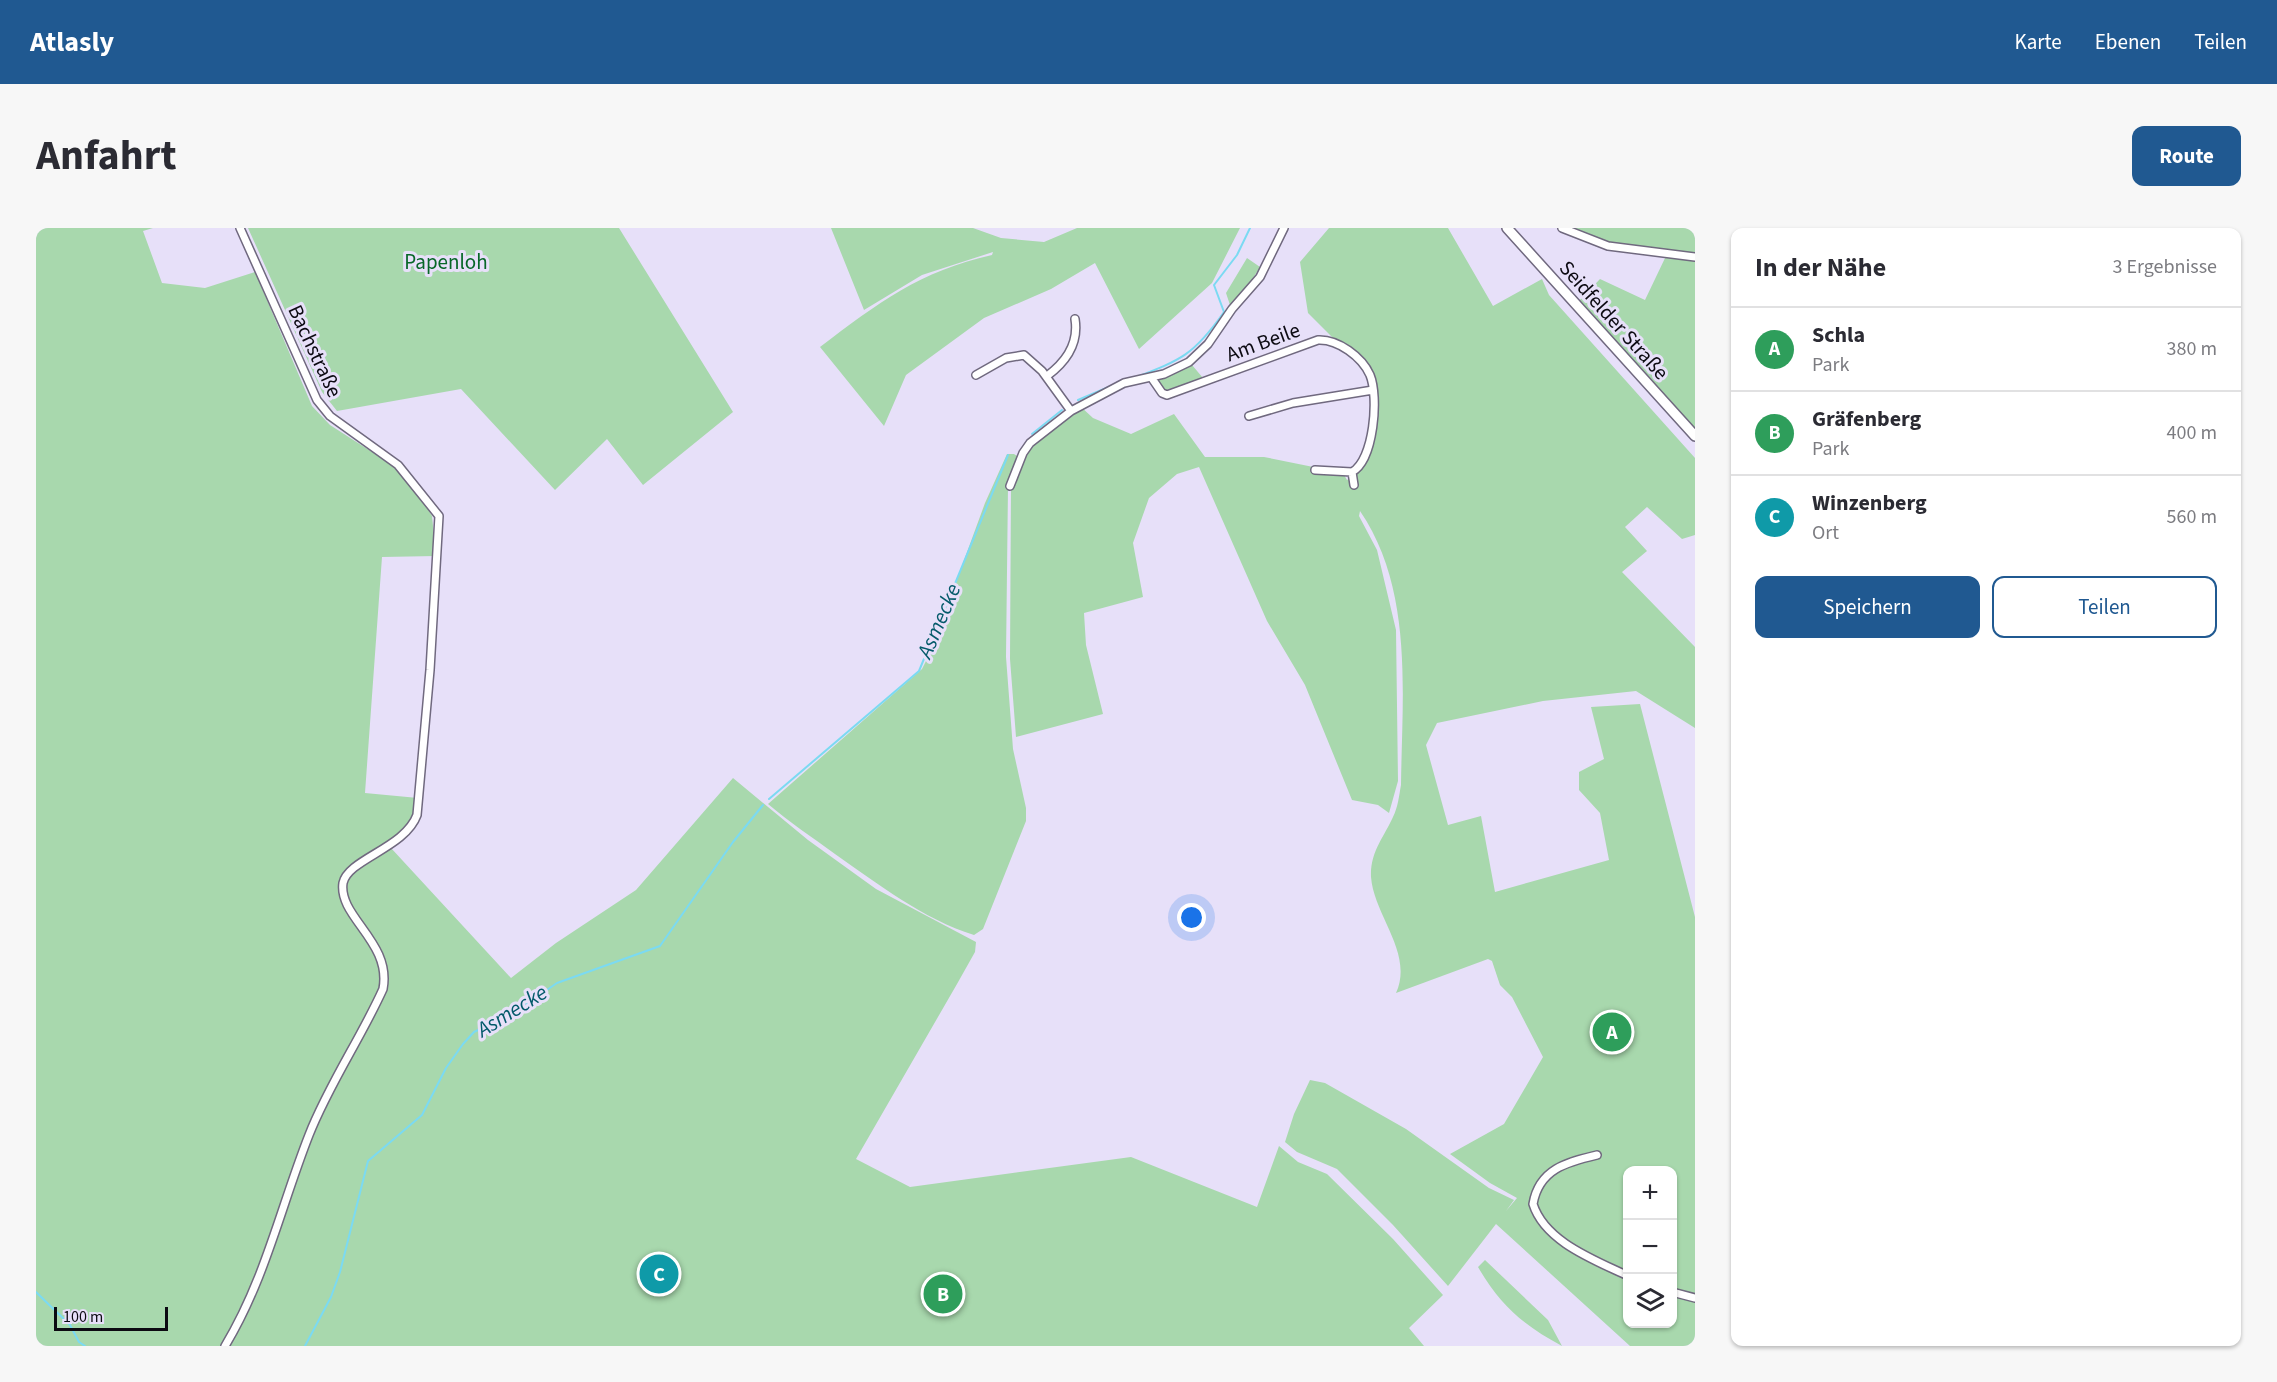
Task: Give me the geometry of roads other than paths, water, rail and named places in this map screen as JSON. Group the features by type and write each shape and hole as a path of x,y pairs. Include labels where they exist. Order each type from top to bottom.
{"main road":[{"name":"Seidfelder Straße","path":"1507,228 1695,436"}],"street":[{"name":"Bachstraße","path":"225,1346 260,1275 313,1126 383,988 385,978 382,960 351,908 344,883 349,871 408,831 417,815 430,670 439,516 398,465 330,416 316,400 240,228"},
{"path":"1010,486 1023,453 1030,443 1071,411 1124,384 1164,374 1189,362 1208,344 1232,309 1260,277 1284,228"},
{"name":"Seidfelder Straße","path":"1562,228 1608,246 1695,257"},
{"path":"1047,376 1064,362 1070,353 1076,329 1075,320"},
{"name":"Am Beile","path":"1151,377 1162,393 1167,395 1318,340 1328,339 1339,344 1366,368 1372,390 1370,442 1360,466 1352,472"},
{"path":"976,375 1006,358 1019,354 1032,360 1047,376 1071,411"},
{"path":"1249,416 1281,406 1372,390"},
{"path":"1315,470 1352,472 1354,485"},
{"path":"1596,1155 1556,1166 1544,1179 1533,1204 1545,1225 1560,1239 1624,1274"},
{"path":"1677,1293 1695,1298"}],"waterway":[{"name":"Asmecke","path":"1134,378 1175,361 1204,338 1224,312 1214,285 1237,255 1250,228"},
{"name":"Asmecke","path":"1078,400 1111,386"},
{"name":"Asmecke","path":"1032,434 1062,410"},
{"name":"Asmecke","path":"769,799 919,671 1008,455"},
{"name":"Asmecke","path":"305,1346 331,1297 340,1272 368,1161 422,1115 446,1068 463,1044 474,1032 515,1012 557,983 660,946 733,842 763,805"},
{"path":"36,1292 70,1325 79,1342 85,1346"}],"place":[{"name":"Schla","path":"1612,1032"},
{"name":"Winzenberg","path":"659,1274"},
{"name":"Gräfenberg","path":"943,1294"}],"park label":[{"name":"Papenloh","path":"446,262"}]}
